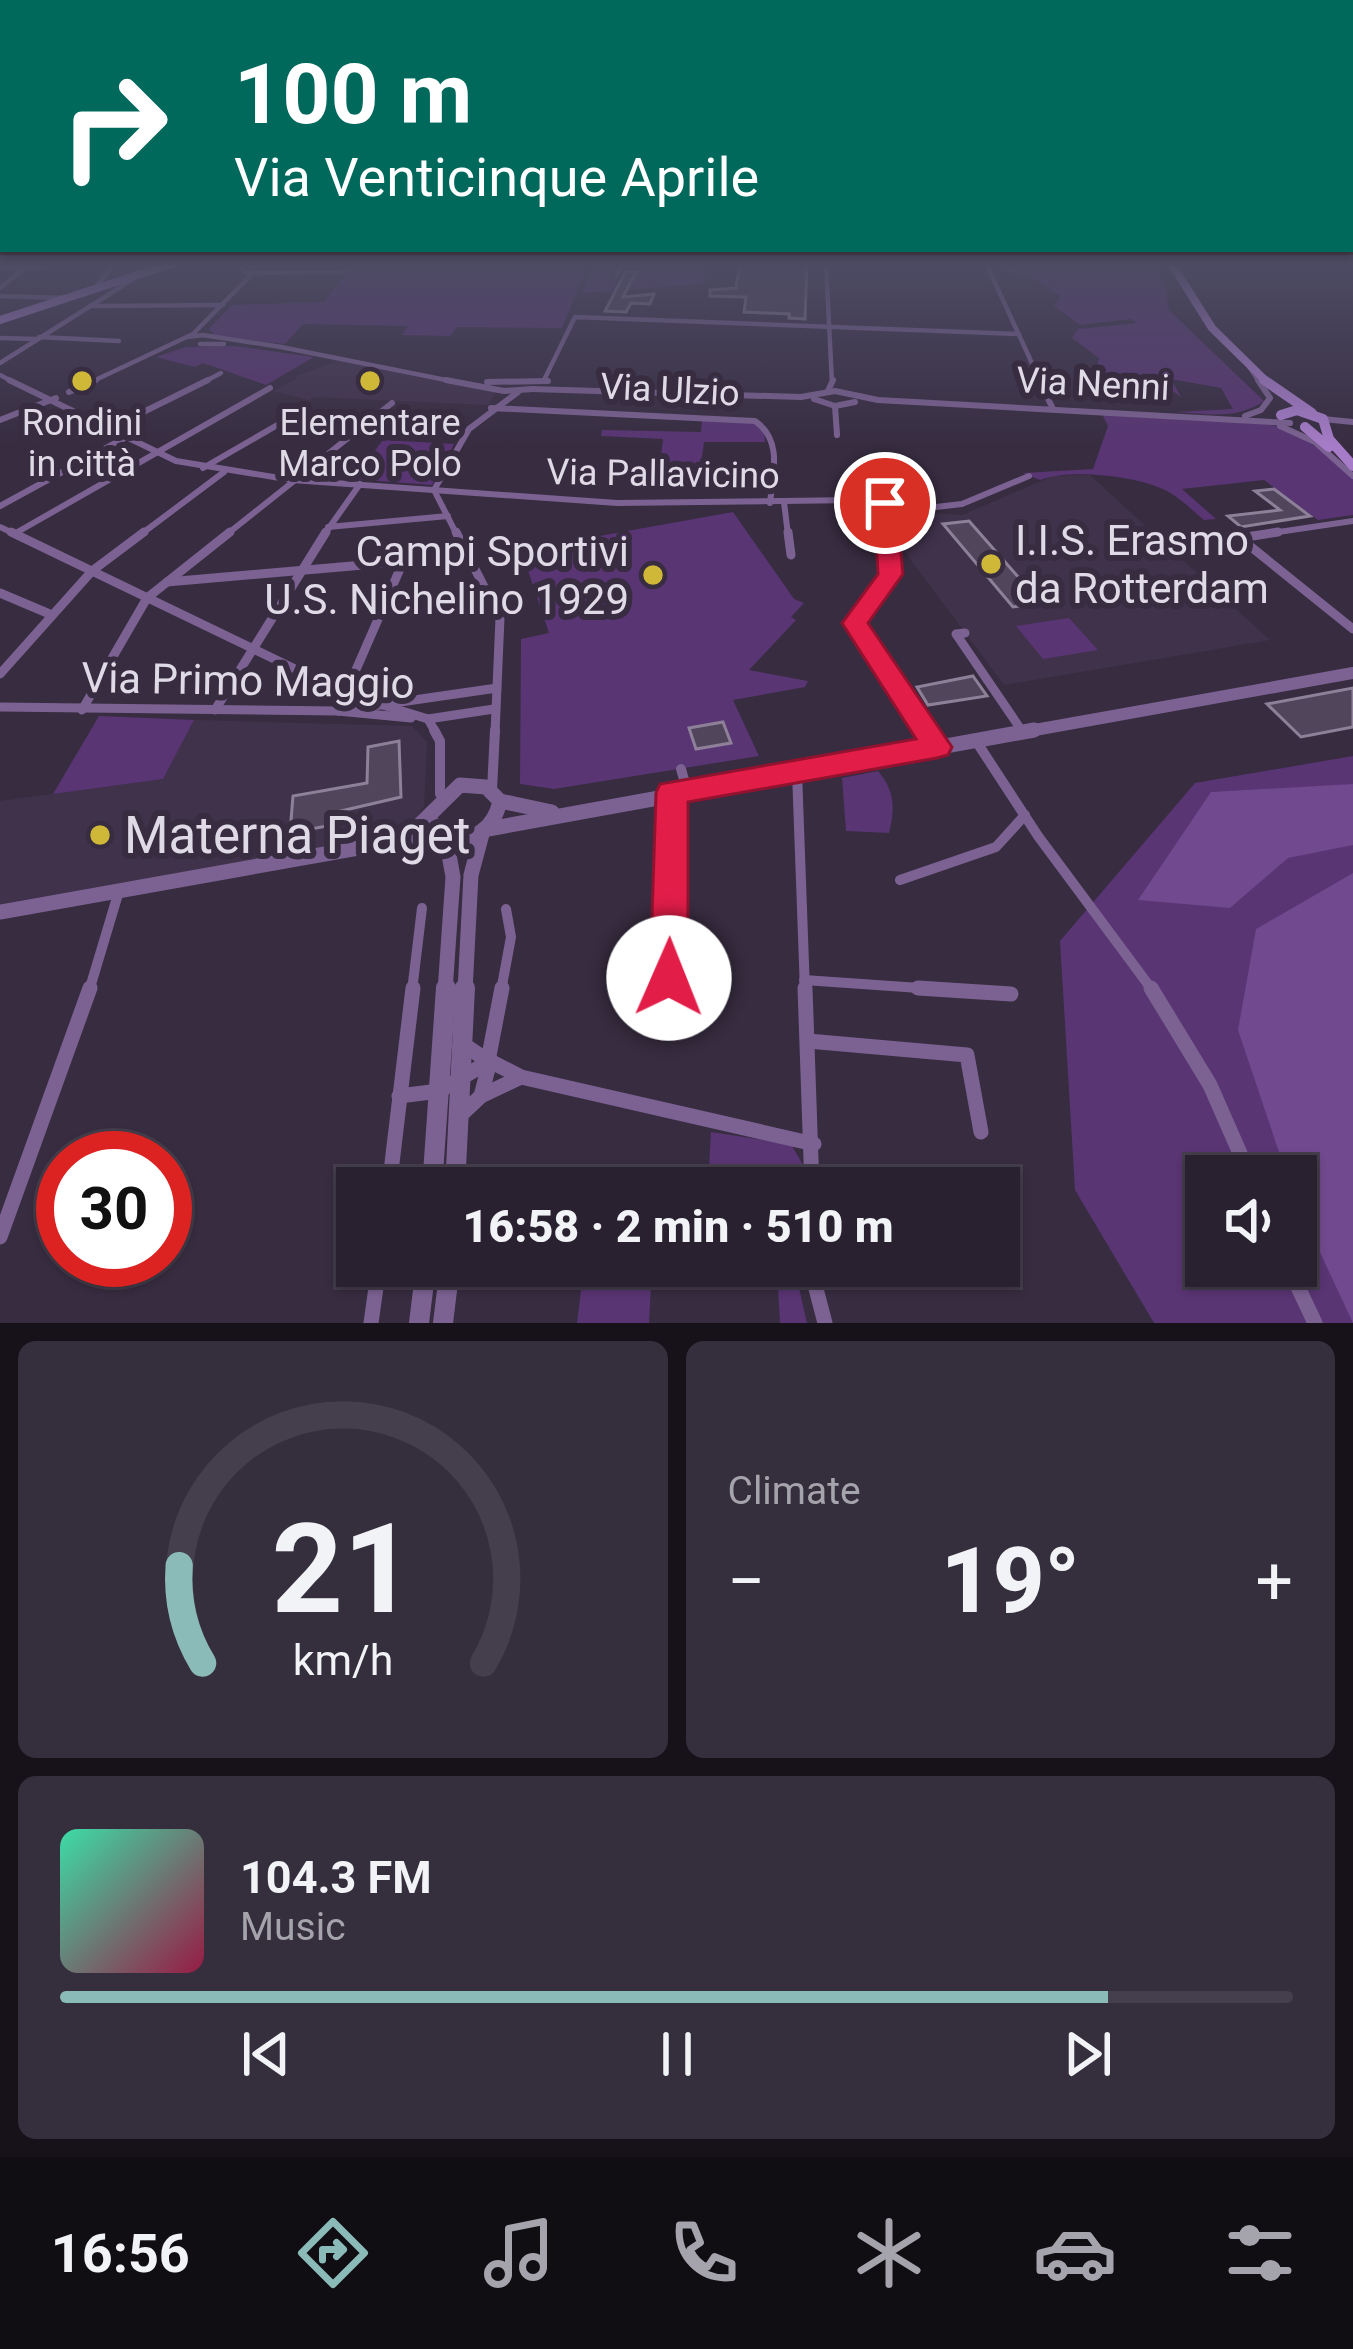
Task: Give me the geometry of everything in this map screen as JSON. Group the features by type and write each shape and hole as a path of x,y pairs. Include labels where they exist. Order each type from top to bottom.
{"main road":[{"path":"1215,325 1286,416 1353,471"},
{"path":"1246,361 1321,421 1353,471"},
{"path":"1286,416 1321,421"},
{"path":"1305,427 1321,421"}],"street":[{"path":"0,363 59,325"},
{"path":"69,392 159,352 203,325 209,336"},
{"path":"531,389 545,380 571,325"},
{"path":"774,325 1019,334"},
{"path":"1015,325 1053,409"},
{"path":"817,398 833,380 832,327"},
{"path":"196,345 209,336"},
{"path":"184,339 209,336 520,391"},
{"path":"0,338 119,340"},
{"path":"184,339 196,345"},
{"path":"159,352 196,345 267,345"},
{"path":"1234,417 1261,410 1269,402 1269,392 1246,361"},
{"path":"493,406 500,387 552,363"},
{"path":"112,427 220,373"},
{"name":"Via Pallavicino","path":"0,375 56,398 156,452 203,468 292,479 673,505 956,506 1029,476"},
{"path":"521,379 577,387"},
{"path":"833,380 846,397"},
{"path":"456,1167 471,875 484,832 500,814 494,709 500,618 434,490 469,429 493,406 520,391 577,387 801,397 835,406"},
{"path":"14,533 270,388"},
{"path":"828,391 846,397"},
{"path":"835,406 846,397"},
{"name":"Via Nenni","path":"846,397 1286,416"},
{"path":"0,420 56,398"},
{"path":"82,710 148,598 392,404"},
{"name":"Via Ulzio","path":"493,406 755,421 767,427 773,441 770,503"},
{"path":"835,406 837,435"},
{"path":"203,468 293,416"},
{"name":"Via Nenni","path":"1234,417 1300,434 1353,471"},
{"path":"1321,421 1349,422"},
{"path":"0,506 130,435"},
{"path":"0,674 92,571 224,472"},
{"path":"215,710 299,571 359,484"},
{"path":"784,502 791,555"},
{"path":"885,503 890,574 855,623 937,747"},
{"path":"328,526 448,516"},
{"path":"1353,521 1240,538 1353,629"},
{"path":"0,526 347,694 428,719 440,741 440,794 428,818 404,839"},
{"path":"167,582 467,556"},
{"path":"338,711 403,562"},
{"path":"0,592 52,615"},
{"path":"964,632 956,634 1023,732"},
{"path":"0,911 404,839 484,832 559,813 1353,674"},
{"path":"338,711 497,688"},
{"name":"Via Primo Maggio","path":"0,707 338,711 347,716 428,719 494,709"},
{"path":"976,740 1129,952 1210,1077 1242,1155"},
{"path":"669,978 681,769"},
{"path":"797,772 813,1167"},
{"path":"440,794 476,784 496,795 559,813"},
{"path":"900,880 996,847 1025,814"},
{"path":"428,818 442,836 453,877 434,1167"},
{"path":"0,1234 87,998 119,891"},
{"path":"391,1167 422,908"},
{"path":"481,1096 511,937 506,909"},
{"path":"804,980 1011,994"},
{"path":"808,1041 967,1055 981,1132"},
{"path":"464,1044 521,1078 814,1144"},
{"path":"399,1096 439,1091 489,1060"},
{"path":"460,1115 481,1096 521,1078"},
{"path":"371,1323 377,1287"},
{"path":"418,1323 423,1287"},
{"path":"443,1323 447,1287"},
{"path":"815,1287 825,1323"},
{"path":"1298,1287 1316,1323"}],"shaded area":[{"path":"213,325 302,325 285,344 216,336 209,329"},
{"path":"342,325 563,325 457,327 450,336 402,335 408,326"},
{"path":"1184,325 1264,401 1232,413 1176,412 1233,409 1221,388 1171,379 1181,397 1154,378 1107,385 1094,375 1099,358 1072,338 1078,329"},
{"path":"234,346 314,357 266,385 203,363 195,367 156,357 186,347"},
{"name":"Elementare Marco Polo","path":"338,361 496,392 488,405 309,400 273,391 298,378 295,376"},
{"path":"1101,412 1280,427 1323,450 1353,479 1353,515 1318,520 1264,480 1182,489 1216,519 1204,520 1170,493 1138,481 1085,474 1040,480 1023,473 1093,469 1108,426"},
{"path":"702,419 753,423 764,429 765,442 704,442 699,481 658,480 663,439 601,436 602,430 701,432"},
{"path":"383,440 454,444 432,485 353,479"},
{"path":"1090,475 1270,640 1004,685 910,559 900,541 895,510 962,515 1053,476"},
{"path":"733,512 794,599 804,603 791,617 796,620 749,670 808,681 805,687 733,700 759,756 554,789 520,784 521,639 549,633 521,550"},
{"path":"1069,618 1098,650 1043,659 1016,626"},
{"path":"99,716 194,720 163,779 53,794"},
{"path":"194,720 412,726 427,742 424,806 406,833 0,904 0,801 163,779"},
{"path":"1353,756 1353,1323 1154,1323 1075,1190 1060,941 1195,783"},
{"path":"878,771 892,800 889,833 846,831 842,778"},
{"path":"1353,784 1353,845 1288,858 1230,908 1138,900 1211,792"},
{"path":"1353,873 1353,1323 1317,1246 1317,1155 1280,1155 1238,1030 1256,929"},
{"path":"711,1132 791,1144 804,1167 709,1167"},
{"path":"581,1287 651,1287 649,1323 577,1323"},
{"path":"778,1287 799,1287 807,1323 780,1323"}],"building":[{"path":"1274,489 1310,516 1241,527 1228,516 1280,510 1255,491"},
{"name":"I.I.S. Erasmo da Rotterdam","path":"969,521 1041,603 1013,607 943,524"},
{"path":"973,676 987,696 928,705 917,687"},
{"path":"1353,688 1353,727 1301,737 1267,704"},
{"path":"723,722 731,743 696,749 689,728"},
{"path":"399,741 401,797 328,814 327,826 290,833 293,796 367,783 368,747"}],"place":[{"name":"Rondini in città","path":"82,381"},
{"name":"Elementare Marco Polo","path":"370,381"},
{"name":"I.I.S. Erasmo da Rotterdam","path":"991,564"},
{"name":"Campi Sportivi U.S. Nichelino 1929","path":"653,575"},
{"name":"Materna Piaget","path":"100,835"}],"route":[{"path":"669,978 672,793 937,747 855,623 888,584 885,503"}]}
